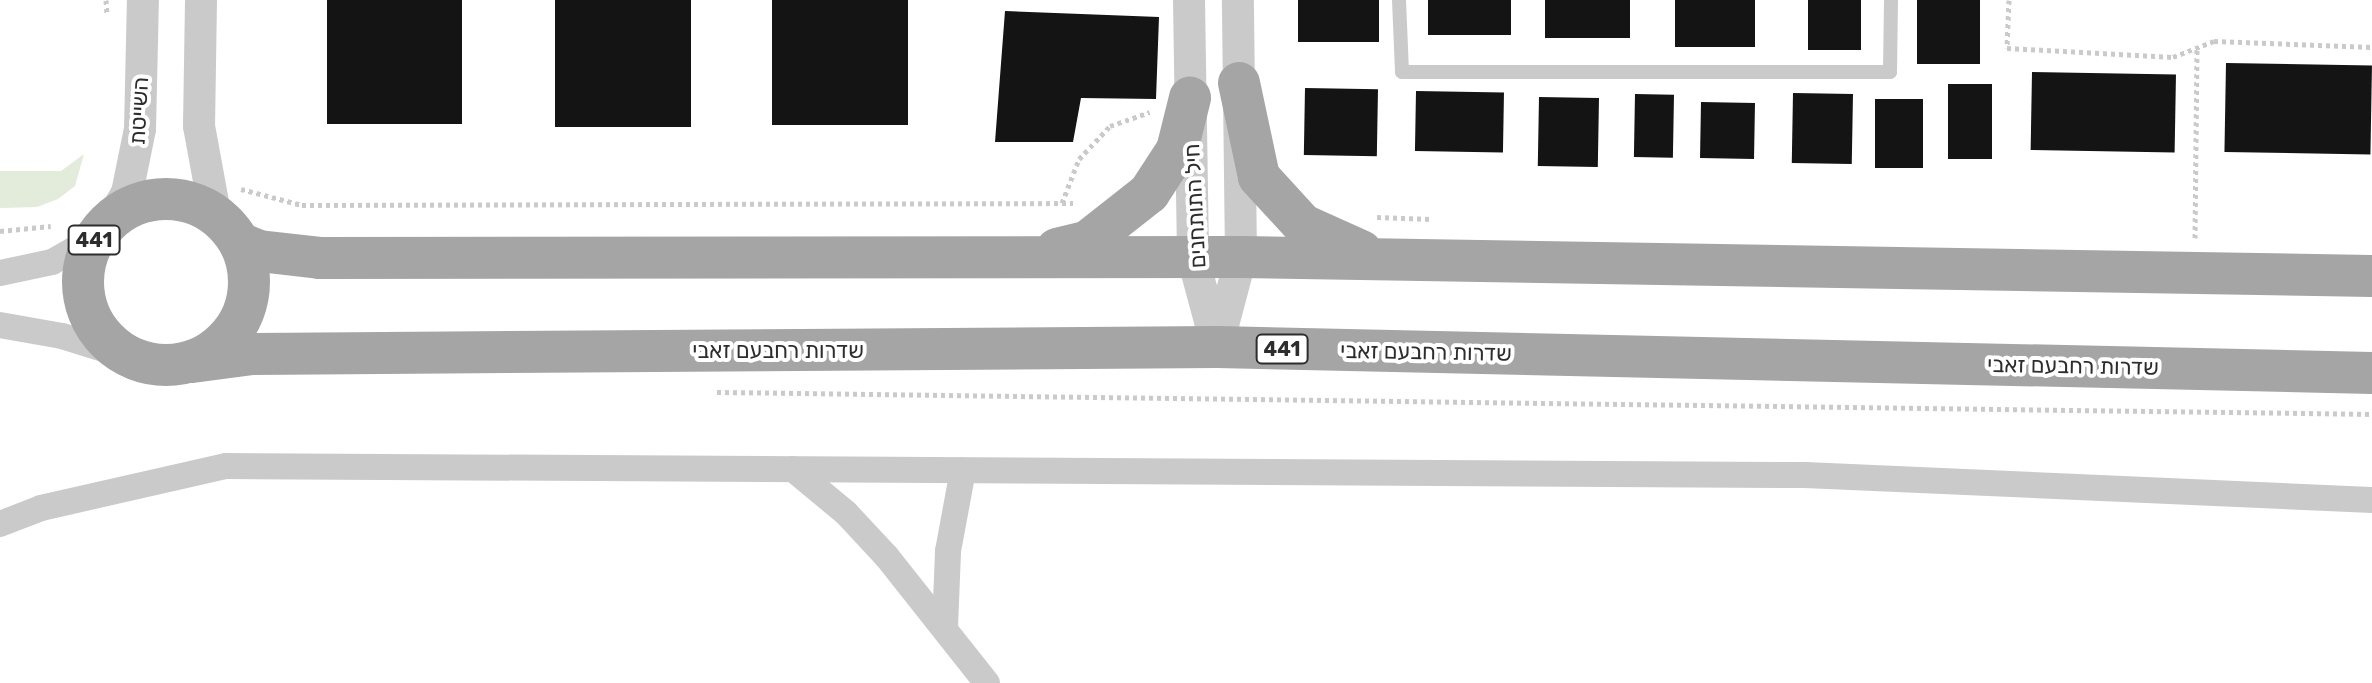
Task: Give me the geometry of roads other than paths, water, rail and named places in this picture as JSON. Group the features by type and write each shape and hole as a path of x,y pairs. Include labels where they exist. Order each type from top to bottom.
{"main road":[{"path":"1239,83 1248,145 1259,177 1282,207 1303,225 1359,250 1438,259"},
{"path":"996,257 1088,241 1128,213 1167,171 1188,106"},
{"name":"441","path":"192,362 161,366 132,358 104,337 85,306 83,268 90,225 137,203 160,198 194,202 221,212 259,251 320,258 1241,257 2372,276"},
{"path":"192,362 221,345 239,324 250,295 249,266 221,212"},
{"name":"שדרות רחבעם זאבי","path":"192,362 252,354 1217,347 2372,373"}],"street":[{"name":"השייטת","path":"90,225 127,193 140,129 143,0"},
{"path":"201,0 199,126 221,212"},
{"name":"חיל התותחנים","path":"1189,0 1188,106 1193,258 1217,347"},
{"name":"חיל התותחנים","path":"1217,347 1241,257 1238,0"},
{"path":"0,273 52,262 90,225"},
{"path":"0,325 62,336 132,358"},
{"path":"0,524 41,508 226,466 1805,475 2372,500"},
{"path":"793,469 846,513 945,627 987,683"},
{"path":"945,627 948,551 963,470"}],"lane":[{"path":"1399,0 1402,72 1890,72 1891,0"}]}
